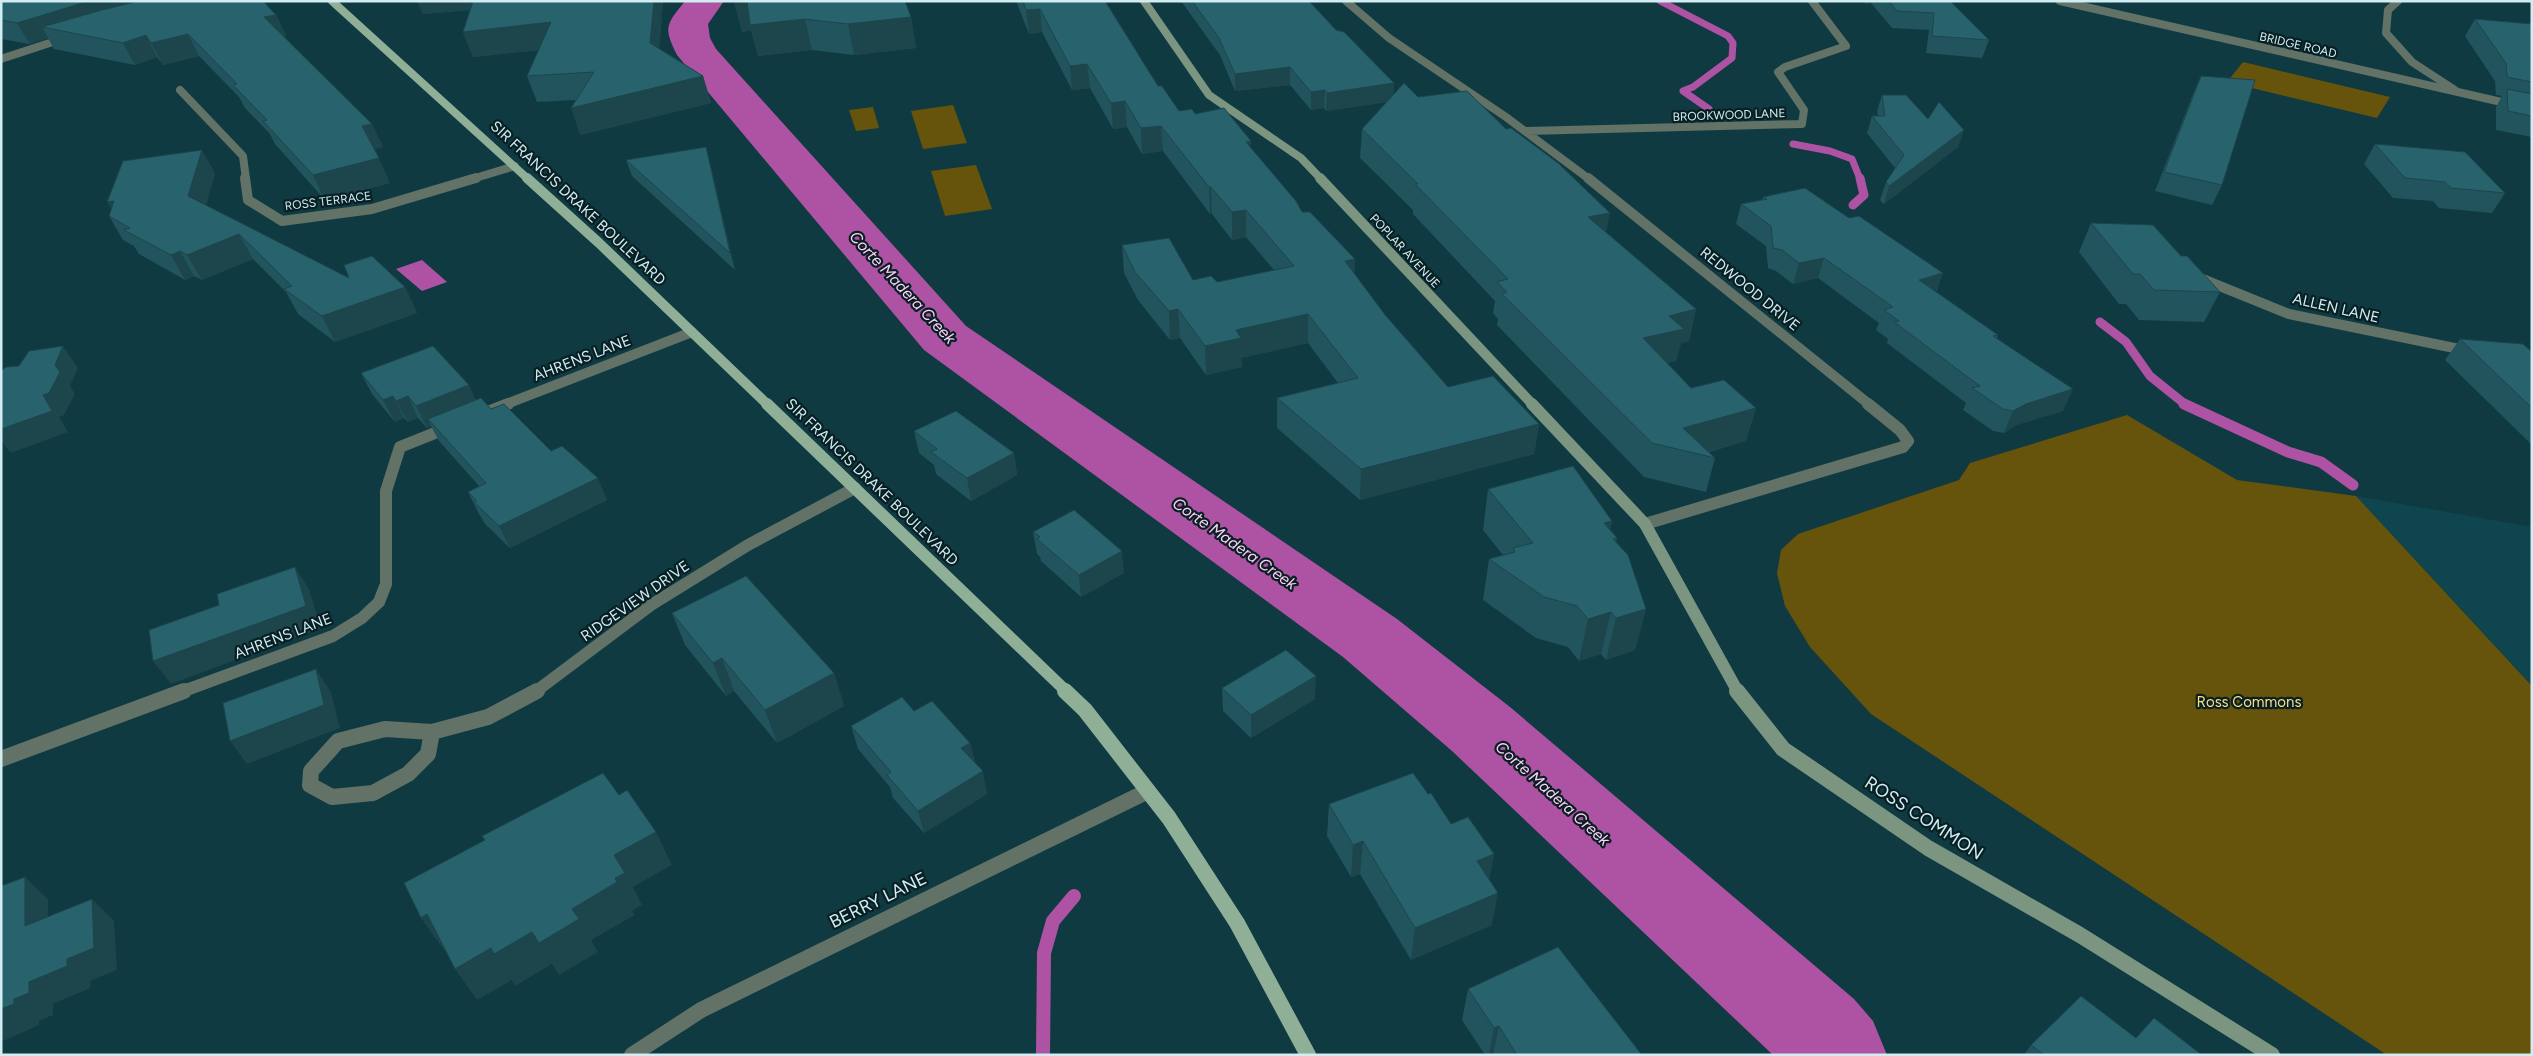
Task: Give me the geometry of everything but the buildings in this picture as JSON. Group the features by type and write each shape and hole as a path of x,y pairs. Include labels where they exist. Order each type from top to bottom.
{"main road":[{"name":"SIR FRANCIS DRAKE BOULEVARD","path":"332,1 515,166 692,332 1085,710 1169,818 1237,923 1308,1055"}],"street":[{"name":"POPLAR AVENUE","path":"1144,1 1209,95 1301,158 1645,524"},
{"name":"REDWOOD DRIVE","path":"1346,1 1370,25 1527,131 1630,210 1900,430 1908,441 1903,448 1645,524"},
{"name":"BROOKWOOD LANE","path":"1527,131 1802,124 1804,110 1778,72 1785,67 1846,46 1812,1"},
{"name":"BRIDGE ROAD","path":"2060,1 2463,95 2532,109"},
{"path":"2398,1 2388,10 2386,33 2412,62 2463,95"},
{"path":"3,58 72,36"},
{"name":"ROSS TERRACE","path":"180,90 243,156 248,200 282,221 372,209 515,166"},
{"name":"ALLEN LANE","path":"2182,270 2289,314 2476,353"},
{"name":"AHRENS LANE","path":"482,414 692,332"},
{"name":"AHRENS LANE","path":"1,759 333,636 362,618 378,602 386,584 386,491 400,447 464,422"},
{"name":"RIDGEVIEW DRIVE","path":"432,732 428,754 408,774 373,793 332,797 310,785 311,771 338,741 385,729 432,732 488,716 533,694 651,605 748,545 855,488"},
{"name":"ROSS COMMON","path":"1645,524 1735,689 1784,749 1928,848 2080,934 2272,1055"},
{"name":"BERRY LANE","path":"632,1055 701,1010 1148,791"}],"shaded area":[{"path":"422,260 447,282 422,291 396,269"},
{"path":"2356,496 2532,527 2532,685"}],"green space":[{"path":"2243,62 2390,97 2377,118 2227,82"},
{"path":"953,105 967,143 923,149 911,111"},
{"path":"873,107 879,128 856,131 849,110"},
{"path":"976,165 992,209 945,216 931,171"},
{"name":"Ross Commons","path":"2127,415 2237,480 2356,496 2532,686 2532,1055 2387,1055 1871,714 1810,647 1785,606 1777,573 1781,550 1798,534 1959,480 1970,463"}],"waterway":[{"name":"Corte Madera Creek","path":"705,1 688,24 689,38 698,55 945,338 1370,638 1481,729 1819,1032 1837,1055"},
{"path":"1660,1 1728,36 1733,43 1732,58 1693,87 1683,91 1709,109"},
{"path":"1793,144 1830,151 1852,159 1860,179"},
{"path":"1853,205 1864,195 1860,178"},
{"path":"2100,322 2126,342 2150,376 2186,405"},
{"path":"2186,405 2288,452 2321,462 2353,485"},
{"path":"1043,1055 1044,953 1053,921 1074,896"}]}
